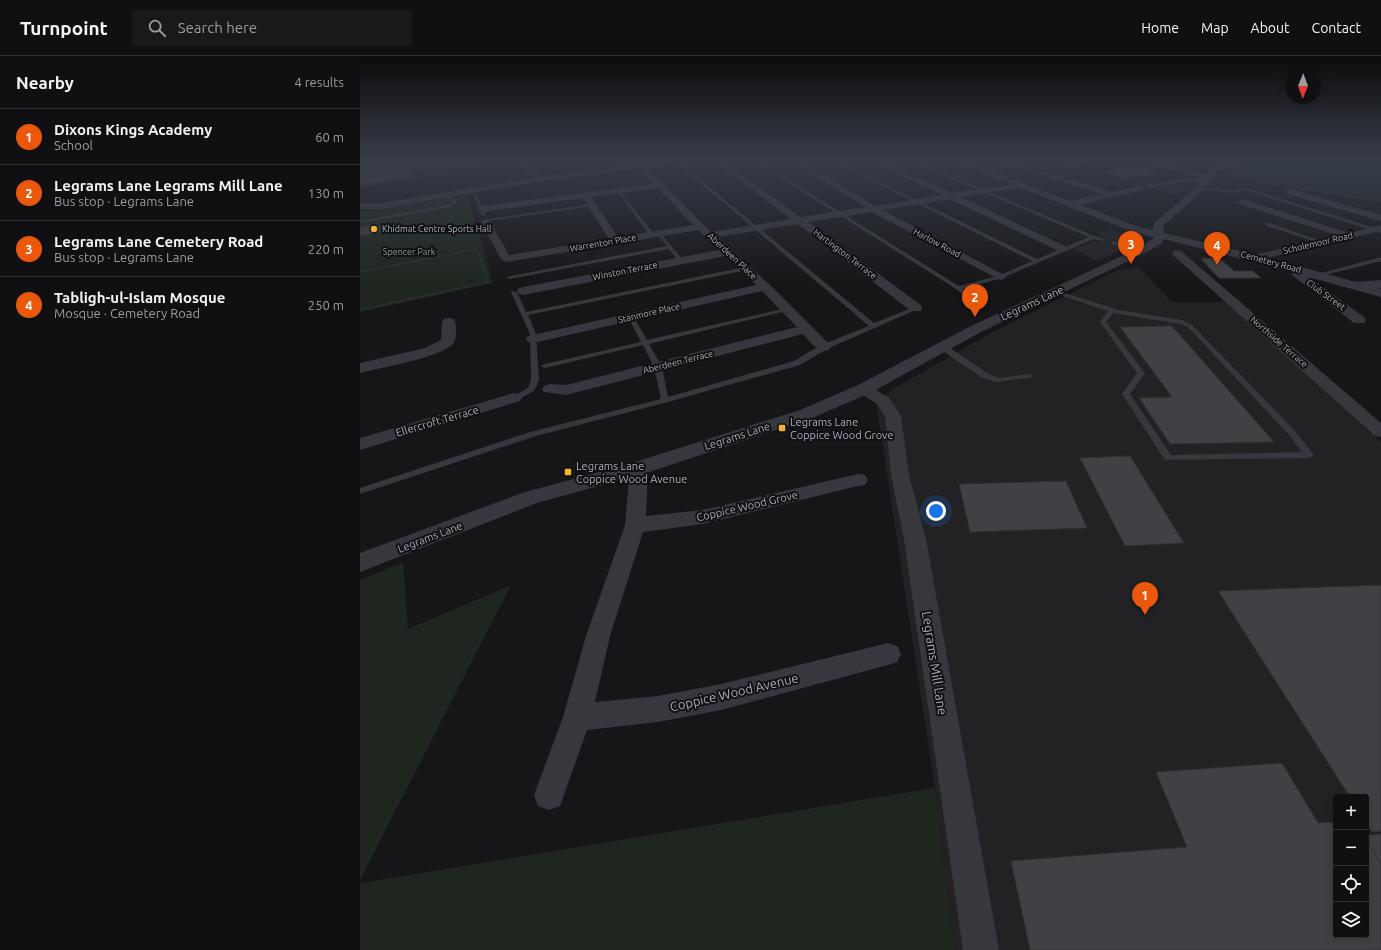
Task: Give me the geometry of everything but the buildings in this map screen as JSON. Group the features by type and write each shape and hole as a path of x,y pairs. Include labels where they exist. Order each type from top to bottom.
{"street":[{"path":"360,206 380,206 412,201"},
{"path":"483,215 552,201"},
{"path":"589,201 615,241"},
{"name":"Aberdeen Place","path":"676,201 710,236 765,287 824,348"},
{"name":"Hartington Terrace","path":"772,201 916,308"},
{"name":"Harlow Road","path":"860,201 1000,277"},
{"path":"710,236 925,201"},
{"path":"962,201 1063,249"},
{"name":"Cemetery Road","path":"1062,201 1132,228 1317,274 1381,292"},
{"path":"1071,204 1083,201"},
{"path":"1159,235 1158,225 1170,212 1185,201"},
{"path":"1321,201 1381,218"},
{"path":"1242,202 1349,236"},
{"name":"Warrenton Place","path":"483,215 506,259 700,226"},
{"name":"Scholemoor Road","path":"1254,258 1379,230"},
{"name":"Legrams Lane","path":"360,563 530,498 638,468 806,414 864,389 976,329 1141,251 1158,241 1159,235"},
{"name":"Winston Terrace","path":"518,292 728,252"},
{"name":"Northside Terrace","path":"1177,253 1381,432"},
{"name":"Club Street","path":"1296,269 1296,273 1359,320"},
{"path":"1356,285 1381,284"},
{"name":"Stanmore Place","path":"533,339 765,287"},
{"path":"360,368 430,351 448,342 449,322"},
{"name":"Aberdeen Terrace","path":"550,389 566,390 806,329"},
{"name":"Legrams Mill Lane","path":"864,389 883,401 893,416 900,475 915,539 981,950"},
{"name":"Ellercroft Terrace","path":"360,444 514,398"},
{"path":"549,795 577,717 598,636 635,526 638,468"},
{"name":"Coppice Wood Grove","path":"635,526 703,517 858,480"},
{"name":"Coppice Wood Avenue","path":"577,717 658,709 721,697 888,654"}],"lane":[{"path":"360,222 448,206 455,203 454,201"},
{"path":"476,201 485,220 592,205"},
{"path":"627,201 656,234 670,247 681,261"},
{"path":"723,201 873,326"},
{"path":"820,201 958,288 976,303"},
{"path":"1008,201 1103,239"},
{"path":"1283,201 1379,230"},
{"path":"918,202 1036,261"},
{"path":"1267,224 1321,242"},
{"path":"958,288 1000,277 1093,236"},
{"path":"1114,243 1141,251"},
{"path":"509,277 670,247"},
{"path":"1317,274 1381,259"},
{"path":"524,314 745,269"},
{"path":"514,398 531,389 535,380 533,334 524,314 518,292"},
{"path":"1056,292 1095,306 1182,322 1190,326 1293,434 1309,455 1168,458 1126,394 1141,373 1103,322 1112,310"},
{"path":"360,491 533,434 665,400 797,363 824,348 916,308"},
{"path":"545,366 787,310"},
{"path":"631,317 658,367 665,400"},
{"path":"943,347 984,375 998,380 1028,376"}],"path":[{"path":"360,272 477,249 488,282 360,310"}],"shaded area":[{"path":"1112,230 1138,241 1097,261 1074,249 1106,238 1097,233"},
{"path":"1139,267 1172,302 1227,302 1381,442 1381,950 955,950 935,788 876,402 891,390 989,334 1118,270"}],"green space":[{"name":"Spencer Park","path":"431,201 469,201 493,283 360,312 360,212"},
{"path":"1367,201 1381,201 1381,203"},
{"path":"403,562 408,629 511,585 360,880 360,580"},
{"path":"935,788 955,950 360,950 360,883"}],"place":[{"name":"Khidmat Centre Sports Hall","path":"374,229"},
{"name":"Legrams Lane Cemetery Road","path":"1131,264"},
{"name":"Tabligh-ul-Islam Mosque","path":"1217,265"},
{"name":"Legrams Lane Legrams Mill Lane","path":"975,317"},
{"name":"Legrams Lane Coppice Wood Grove","path":"782,428"},
{"name":"Legrams Lane Coppice Wood Avenue","path":"568,472"},
{"name":"Dixons Kings Academy","path":"1145,615"}]}
